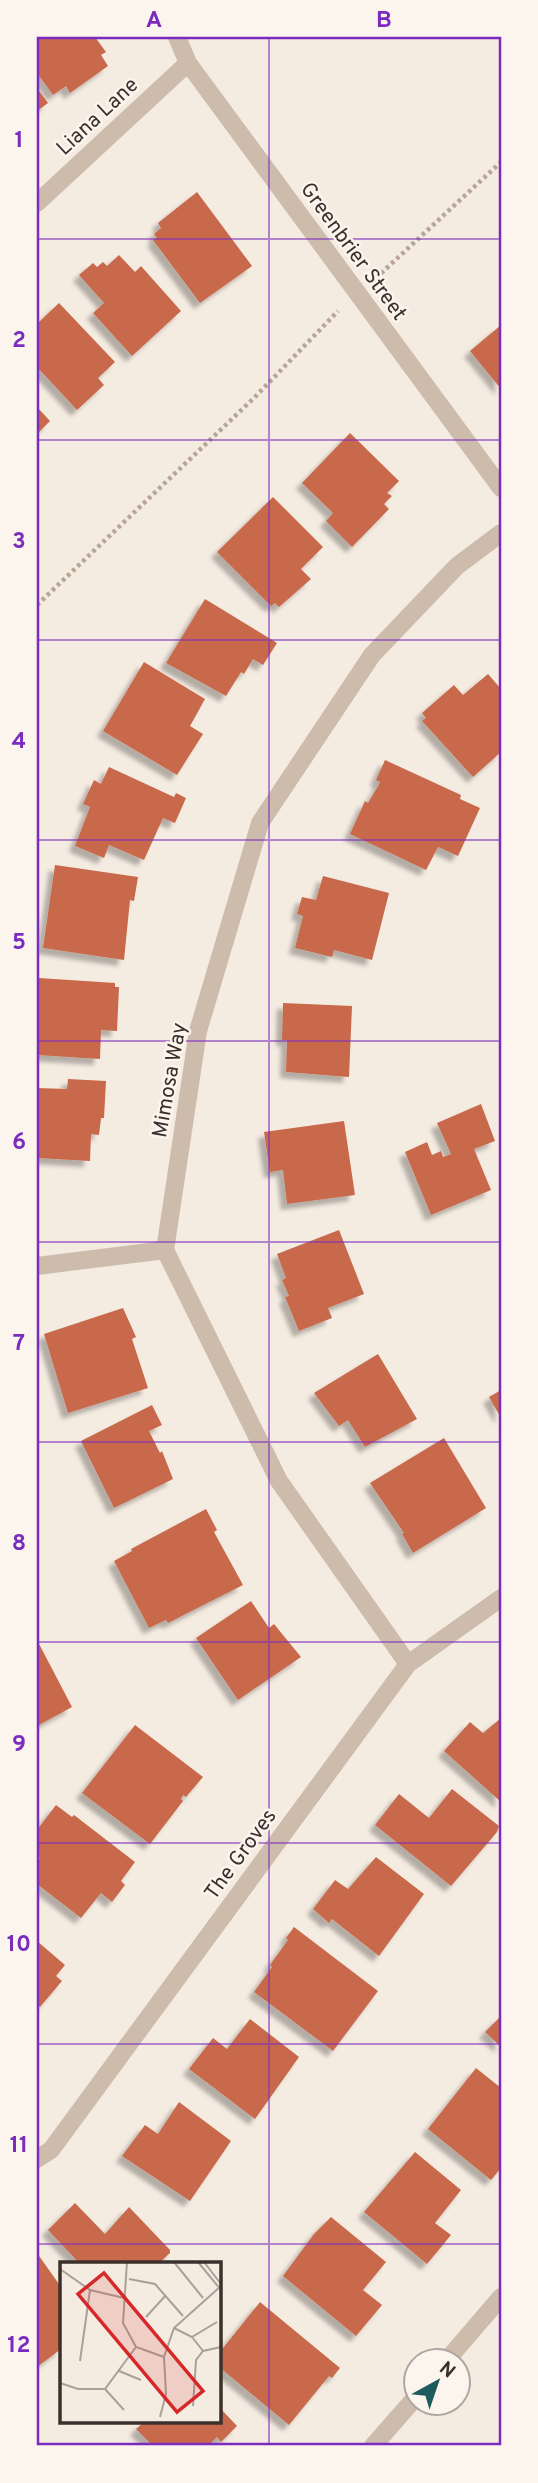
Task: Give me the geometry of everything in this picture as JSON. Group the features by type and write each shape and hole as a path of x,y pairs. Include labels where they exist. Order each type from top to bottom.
{"street":[{"name":"Greenbrier Street","path":"177,37 188,63 501,488"},
{"name":"Liana Lane","path":"37,202 188,63"},
{"name":"Mimosa Way","path":"164,1251 198,1031 260,823 372,655 457,566 501,533"},
{"path":"37,1266 164,1251 279,1481 408,1664"},
{"name":"The Groves","path":"37,2159 51,2150 408,1664 501,1598"},
{"path":"460,2346 501,2297"},
{"path":"373,2446 402,2412"}],"path":[{"path":"37,605 255,397 320,328 394,263 501,162"}],"building":[{"path":"37,37 95,37 106,52 101,55 108,66 70,93 66,86 53,95 37,73"},
{"path":"37,88 48,103 37,111"},
{"path":"197,192 252,266 200,303 153,240 157,238 154,234 161,228 158,223"},
{"path":"119,255 135,272 141,266 181,311 132,356 93,313 104,303 79,275 93,263 97,267 103,262 107,266"},
{"path":"59,303 115,362 98,378 104,385 77,410 37,367 37,324"},
{"path":"501,325 501,389 470,351"},
{"path":"37,407 50,421 37,434"},
{"path":"350,433 399,481 387,493 392,496 384,504 389,509 352,547 326,521 333,513 302,483"},
{"path":"273,497 323,547 301,569 311,579 279,607 275,603 271,606 217,552"},
{"path":"205,599 277,643 263,665 253,659 226,696 166,663"},
{"path":"144,662 205,699 190,726 203,734 177,775 103,731"},
{"path":"488,674 501,689 501,752 473,777 422,721 426,718 422,713 454,685 463,695"},
{"path":"385,760 461,795 460,799 480,808 458,856 438,847 426,870 350,834 365,801 368,803 380,782 376,780"},
{"path":"109,767 174,797 176,793 186,798 175,823 163,818 144,860 109,845 104,858 75,846 90,807 83,804 94,780 101,784"},
{"path":"55,865 138,877 134,901 130,900 124,960 43,948"},
{"path":"323,876 389,893 372,960 334,950 332,957 295,948 303,916 297,914 302,897 316,900"},
{"path":"39,978 115,983 115,987 119,987 117,1031 101,1030 100,1059 37,1055"},
{"path":"283,1003 352,1006 349,1077 286,1072 287,1040 282,1040"},
{"path":"68,1079 106,1081 104,1118 101,1118 99,1135 91,1134 90,1161 37,1158 37,1088 67,1089"},
{"path":"481,1104 495,1141 474,1149 491,1190 431,1215 405,1152 427,1142 432,1155 441,1151 443,1157 451,1154 437,1123"},
{"path":"344,1121 355,1195 287,1204 283,1170 270,1172 264,1132"},
{"path":"339,1230 364,1294 328,1308 332,1318 299,1331 285,1297 289,1296 282,1280 286,1278 277,1254"},
{"path":"123,1308 136,1337 132,1339 148,1388 68,1413 44,1334"},
{"path":"378,1354 417,1419 365,1447 348,1420 339,1426 314,1393"},
{"path":"501,1390 501,1418 489,1397"},
{"path":"152,1405 162,1425 149,1431 160,1453 162,1451 173,1479 114,1508 81,1441"},
{"path":"444,1438 486,1508 413,1553 402,1534 404,1533 370,1483"},
{"path":"206,1509 217,1530 214,1532 243,1585 168,1623 166,1620 149,1628 114,1561"},
{"path":"251,1601 269,1628 274,1624 301,1657 238,1700 196,1638"},
{"path":"37,1640 72,1707 37,1726"},
{"path":"501,1718 501,1802 444,1751 470,1722 483,1733"},
{"path":"135,1725 203,1777 186,1797 183,1795 183,1801 150,1844 82,1793"},
{"path":"452,1789 499,1826 497,1832 451,1886 375,1825 399,1794 429,1818"},
{"path":"56,1805 72,1817 74,1815 135,1862 121,1881 125,1885 112,1902 101,1893 81,1918 37,1884 37,1863 40,1858 37,1855 37,1830"},
{"path":"376,1857 424,1894 379,1956 332,1919 329,1923 313,1909 335,1880 348,1889"},
{"path":"294,1927 378,1991 333,2051 254,1992 272,1967 270,1965"},
{"path":"37,1941 65,1965 56,1976 62,1981 40,2007 37,2004"},
{"path":"501,2016 501,2047 485,2032"},
{"path":"250,2019 299,2057 255,2119 189,2069 213,2038 227,2049"},
{"path":"476,2068 501,2088 501,2168 491,2180 428,2129"},
{"path":"179,2102 231,2141 190,2201 122,2156 145,2125 158,2134"},
{"path":"415,2152 461,2190 435,2223 451,2235 427,2264 364,2212"},
{"path":"75,2203 105,2234 129,2207 170,2253 160,2262 78,2262 48,2230"},
{"path":"331,2217 386,2262 363,2290 382,2305 356,2336 283,2276 314,2234"},
{"path":"37,2253 60,2286 60,2350 37,2367"},
{"path":"260,2302 340,2368 332,2378 329,2376 289,2425 220,2368 220,2352"},
{"path":"220,2408 237,2426 221,2442 217,2437 208,2446 153,2446 136,2429 142,2424 220,2424"}]}
